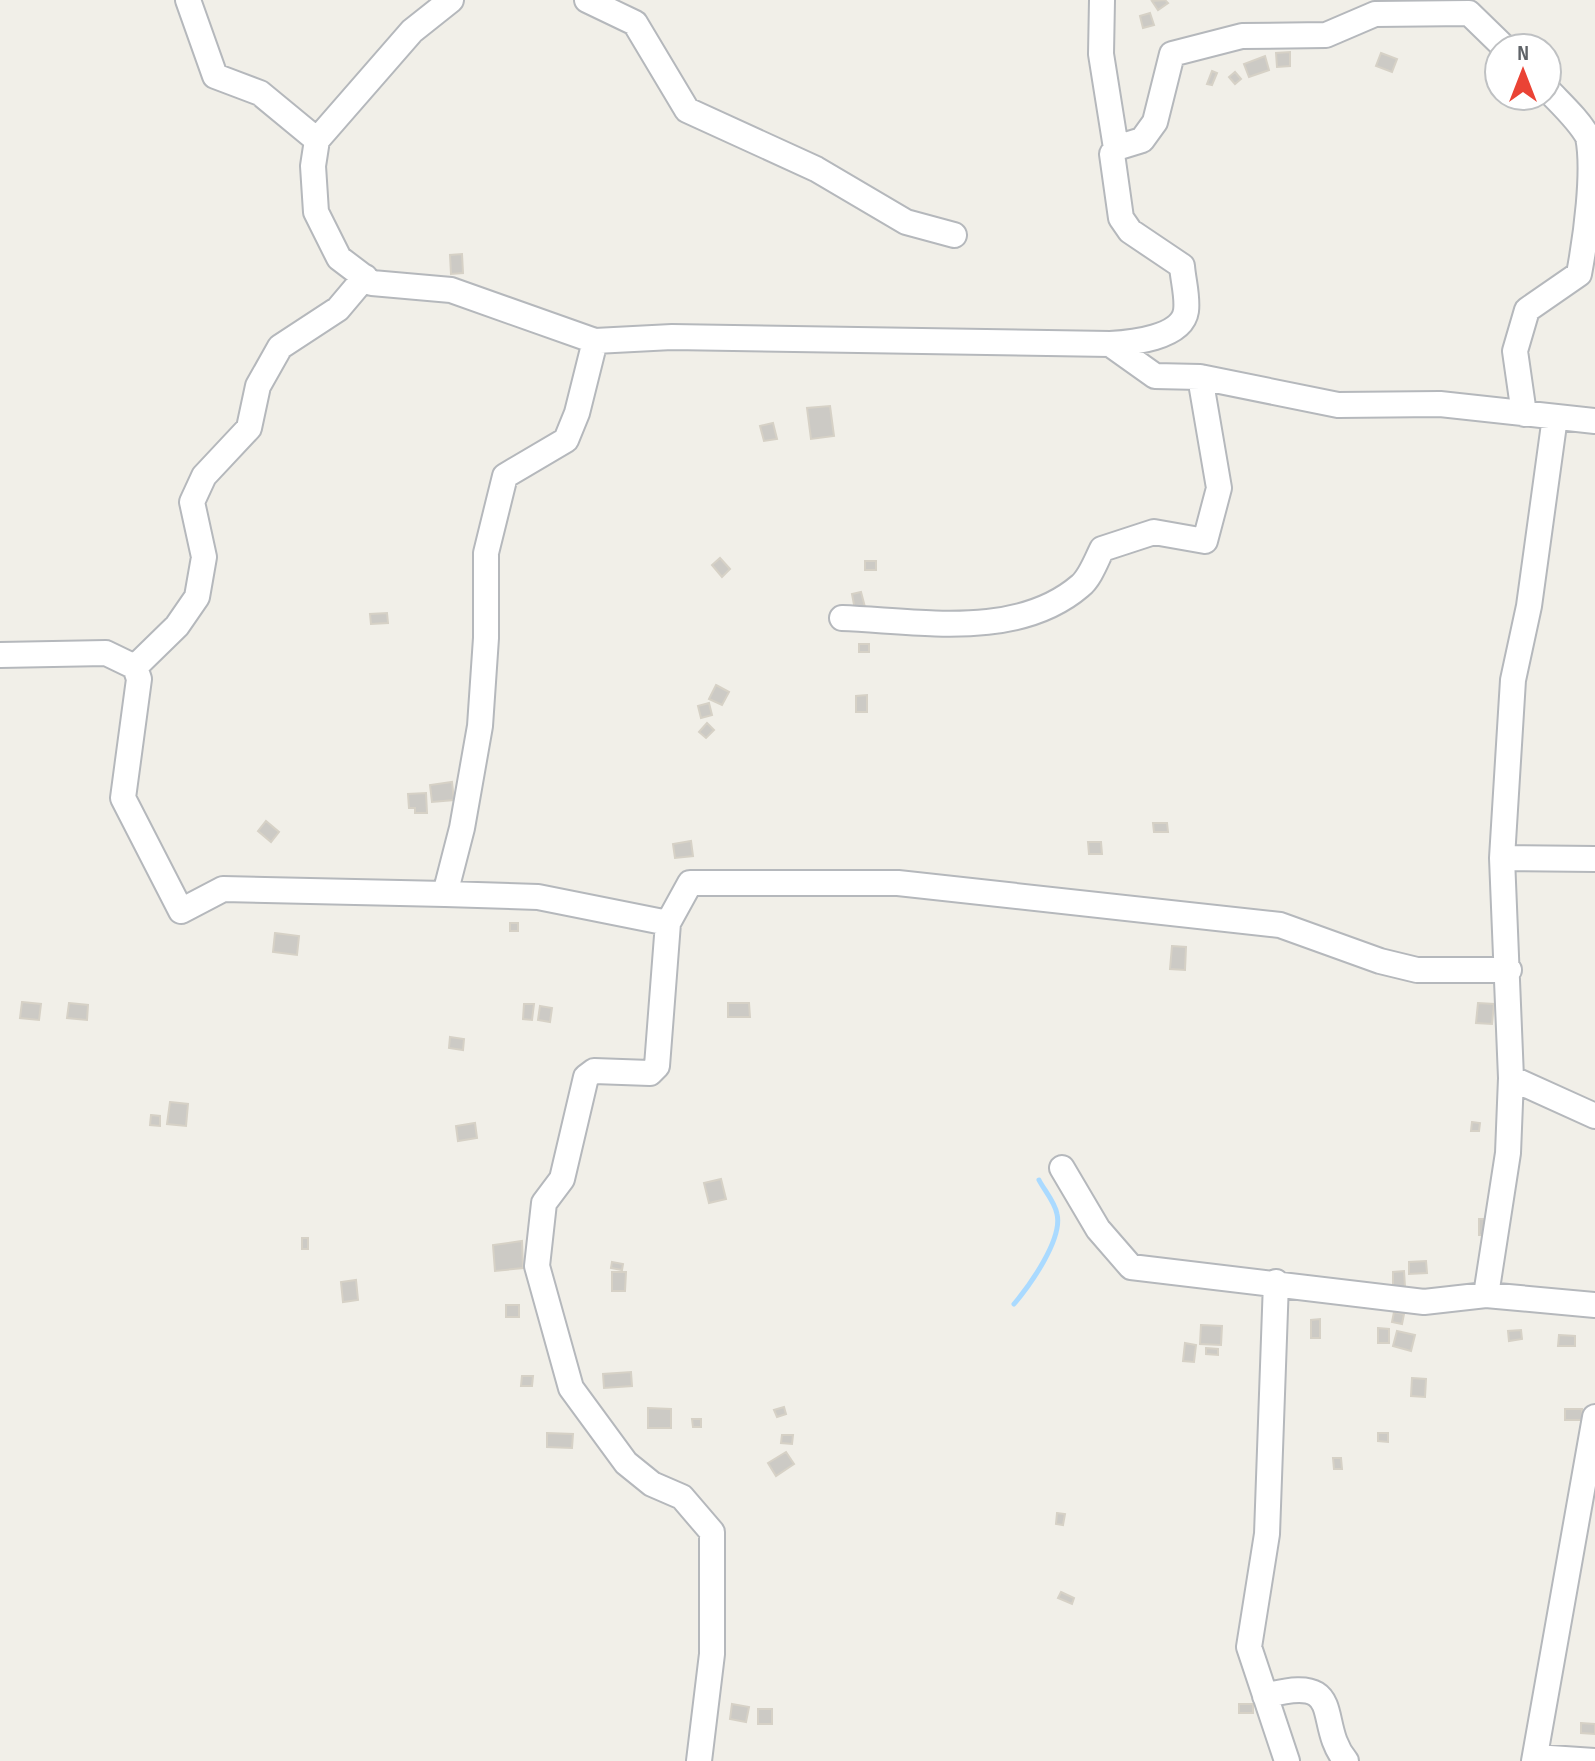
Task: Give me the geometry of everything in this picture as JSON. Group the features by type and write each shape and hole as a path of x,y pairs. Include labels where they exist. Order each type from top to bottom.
{"street":[{"path":"188,0 215,76 260,93 317,140"},
{"path":"451,0 412,31 317,140 313,166 316,212 339,258 372,283 451,290 595,341 672,337 1140,343 1177,326 1186,312 1182,266 1130,231 1121,218 1112,154 1116,148 1142,140 1155,122 1172,54 1242,36 1326,35 1375,14 1469,13 1489,32"},
{"path":"587,0 635,23 687,110 816,169 906,222 954,235"},
{"path":"1102,0 1101,54 1116,148"},
{"path":"1524,414 1515,351 1527,310 1579,274 1590,221 1595,159 1588,135 1563,107"},
{"path":"135,667 177,626 197,597 204,557 192,502 204,476 249,428 258,386 280,347 338,309 365,277"},
{"path":"445,894 462,828 480,726 486,638 486,553 505,476 566,440 577,413 595,341"},
{"path":"1110,344 1155,376 1200,377 1338,405 1440,404 1595,421"},
{"path":"842,618 988,623 1048,608 1083,584 1102,549 1154,532 1205,541 1219,488 1200,377"},
{"path":"1486,1295 1508,1153 1511,1078 1509,970 1502,858 1513,680 1529,606 1555,417"},
{"path":"0,655 106,653 135,667 139,679 123,798 181,911 223,889 445,894 538,897 668,923"},
{"path":"1502,858 1595,859"},
{"path":"699,1761 712,1654 712,1532 682,1497 652,1484 626,1463 571,1388 537,1266 544,1203 562,1179 586,1077 594,1071 650,1073 657,1066 668,923 690,883 898,883 1280,925 1380,961 1417,970 1509,970"},
{"path":"1511,1078 1595,1116"},
{"path":"1062,1168 1098,1229 1131,1267 1424,1302 1486,1295 1595,1305"},
{"path":"1276,1282 1267,1534 1249,1647 1287,1761"},
{"path":"1595,1417 1535,1759 1595,1761"},
{"path":"1265,1696 1290,1689 1313,1692 1325,1702 1346,1761"}],"building":[{"path":"1165,0 1168,3 1158,10 1152,1"},
{"path":"1150,13 1154,25 1143,28 1140,16"},
{"path":"1290,52 1290,66 1277,67 1276,53"},
{"path":"1381,53 1397,59 1392,72 1376,66"},
{"path":"1265,56 1269,70 1249,77 1244,64"},
{"path":"1212,71 1217,73 1212,85 1207,84"},
{"path":"1235,72 1241,79 1235,84 1229,77"},
{"path":"462,254 463,273 451,274 450,255"},
{"path":"830,406 834,436 811,439 807,408"},
{"path":"773,423 777,439 764,441 760,426"},
{"path":"720,558 730,569 722,577 712,565"},
{"path":"865,561 876,561 876,570 865,570"},
{"path":"861,592 865,607 855,610 852,594"},
{"path":"387,613 388,623 371,624 370,614"},
{"path":"859,644 869,644 869,652 859,652"},
{"path":"716,685 729,692 722,705 709,699"},
{"path":"867,695 867,712 856,712 856,696"},
{"path":"709,703 712,715 701,718 698,706"},
{"path":"707,723 714,730 706,738 699,732"},
{"path":"452,782 454,800 432,802 430,785"},
{"path":"426,793 427,813 415,813 415,808 409,808 408,794"},
{"path":"266,821 279,832 271,842 258,831"},
{"path":"1153,823 1167,823 1168,832 1154,832"},
{"path":"691,841 693,856 675,858 673,844"},
{"path":"1088,842 1101,842 1102,854 1089,854"},
{"path":"510,923 518,923 518,931 510,931"},
{"path":"275,933 299,936 297,955 273,952"},
{"path":"1172,946 1186,947 1185,970 1170,969"},
{"path":"22,1002 41,1004 39,1020 20,1018"},
{"path":"69,1003 88,1005 87,1020 67,1018"},
{"path":"728,1003 749,1003 750,1017 728,1017"},
{"path":"1478,1003 1494,1004 1492,1024 1476,1023"},
{"path":"524,1004 534,1004 532,1020 523,1019"},
{"path":"540,1006 552,1008 550,1022 538,1020"},
{"path":"450,1037 464,1039 463,1050 449,1048"},
{"path":"170,1102 188,1104 186,1126 167,1124"},
{"path":"151,1115 160,1116 160,1126 150,1125"},
{"path":"1472,1122 1480,1123 1479,1131 1471,1131"},
{"path":"475,1123 477,1138 458,1141 456,1126"},
{"path":"721,1179 726,1199 709,1203 704,1183"},
{"path":"1479,1219 1486,1219 1486,1235 1479,1235"},
{"path":"302,1238 308,1238 308,1249 302,1249"},
{"path":"522,1241 523,1268 495,1271 493,1245"},
{"path":"1426,1261 1427,1273 1409,1274 1409,1262"},
{"path":"612,1262 623,1264 622,1270 611,1268"},
{"path":"1404,1271 1405,1287 1393,1287 1393,1272"},
{"path":"612,1272 626,1272 625,1291 612,1291"},
{"path":"356,1280 358,1300 343,1302 341,1282"},
{"path":"506,1305 519,1305 519,1317 506,1317"},
{"path":"1394,1312 1404,1314 1402,1324 1392,1322"},
{"path":"1320,1319 1320,1338 1311,1338 1311,1320"},
{"path":"1201,1325 1222,1326 1221,1345 1200,1344"},
{"path":"1378,1328 1389,1329 1389,1343 1378,1343"},
{"path":"1521,1330 1522,1339 1509,1341 1508,1331"},
{"path":"1397,1331 1415,1335 1411,1351 1393,1346"},
{"path":"1559,1335 1575,1336 1575,1346 1558,1346"},
{"path":"1185,1343 1196,1345 1194,1362 1183,1361"},
{"path":"1206,1348 1218,1349 1218,1355 1206,1354"},
{"path":"631,1372 632,1386 604,1388 603,1374"},
{"path":"522,1376 533,1376 532,1386 521,1386"},
{"path":"1412,1378 1426,1379 1425,1397 1411,1396"},
{"path":"784,1407 786,1414 777,1417 774,1410"},
{"path":"648,1408 671,1409 671,1428 648,1428"},
{"path":"1565,1409 1582,1409 1582,1420 1565,1420"},
{"path":"692,1419 701,1419 701,1427 693,1427"},
{"path":"547,1433 573,1434 572,1448 547,1447"},
{"path":"1378,1433 1388,1433 1388,1442 1378,1441"},
{"path":"782,1435 793,1435 792,1444 781,1443"},
{"path":"786,1452 794,1464 776,1476 768,1463"},
{"path":"1333,1458 1341,1458 1342,1469 1334,1469"},
{"path":"1057,1513 1065,1514 1063,1525 1056,1524"},
{"path":"1061,1592 1074,1598 1072,1604 1058,1598"},
{"path":"732,1704 749,1707 746,1722 730,1719"},
{"path":"1239,1704 1253,1704 1253,1713 1239,1713"},
{"path":"758,1709 772,1709 772,1724 758,1724"},
{"path":"1581,1723 1595,1724 1595,1734 1581,1733"}],"waterway":[{"path":"1014,1304 1044,1261 1058,1224 1054,1205 1039,1180"}]}
